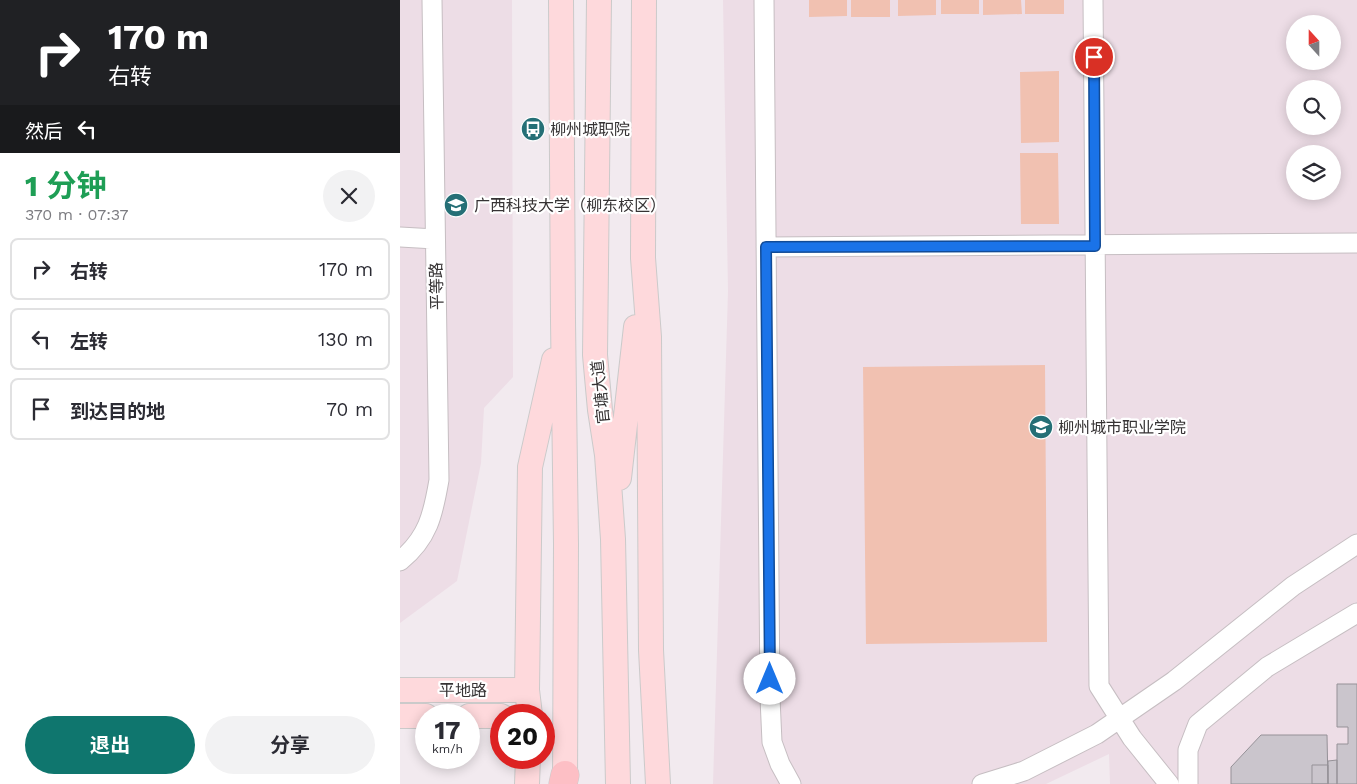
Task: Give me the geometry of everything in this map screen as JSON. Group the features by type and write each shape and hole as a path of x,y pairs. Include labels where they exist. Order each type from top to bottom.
{"main road":[{"name":"官塘大道","path":"561,0 562,321 566,544 564,781"},
{"name":"官塘大道","path":"599,0 595,356 600,410 607,455 613,539 618,784"},
{"path":"644,0 643,258 649,337 651,650 658,784"},
{"path":"613,539 643,258"},
{"path":"529,704 527,690 530,467 562,321"},
{"name":"平地路","path":"400,690 527,690"},
{"name":"平地路","path":"400,716 415,716"},
{"path":"526,784 527,769"}],"lane":[{"name":"平等路","path":"400,561 414,549 433,515 439,480 432,0"},
{"path":"764,0 770,698 772,742 780,764 791,784"},
{"path":"1093,0 1099,686 1119,719 1169,784"},
{"path":"400,237 436,239"},
{"path":"766,247 1095,246 1357,242"},
{"path":"982,784 1024,771 1097,734 1174,681 1293,586 1357,544"},
{"path":"1188,784 1188,750 1198,724 1267,667 1357,613"}],"shaded area":[{"name":"广西科技大学（柳东校区）","path":"400,0 512,0 513,377 484,408 481,463 457,581 400,623"},
{"name":"柳州城市职业学院","path":"723,0 1357,0 1357,784 1110,784 1109,754 1046,784 713,784 728,291"},
{"path":"809,0 847,0 847,16 809,17"},
{"path":"851,0 890,0 890,17 851,17"},
{"path":"898,0 936,0 936,15 898,16"},
{"path":"941,0 979,0 979,14 941,14"},
{"path":"983,0 1021,0 1022,14 983,15"},
{"path":"1025,0 1064,0 1064,14 1025,14"},
{"path":"1059,71 1059,142 1021,143 1020,72"},
{"path":"1020,153 1058,153 1059,224 1021,224"},
{"path":"1045,365 1047,642 866,644 863,367"}],"building":[{"path":"1337,684 1357,684 1357,784 1337,784 1337,744 1348,744 1348,727 1337,727"},
{"path":"1261,735 1327,735 1328,784 1231,784 1231,767"},
{"path":"1337,760 1337,784 1328,784 1328,761"},
{"path":"1312,765 1328,765 1328,784 1312,784"}],"place":[{"name":"柳州城职院","path":"533,129"},
{"name":"广西科技大学（柳东校区）","path":"456,205"},
{"name":"柳州城市职业学院","path":"1041,427"}],"route":[{"path":"770,679 766,247 1095,246 1094,57"}]}
